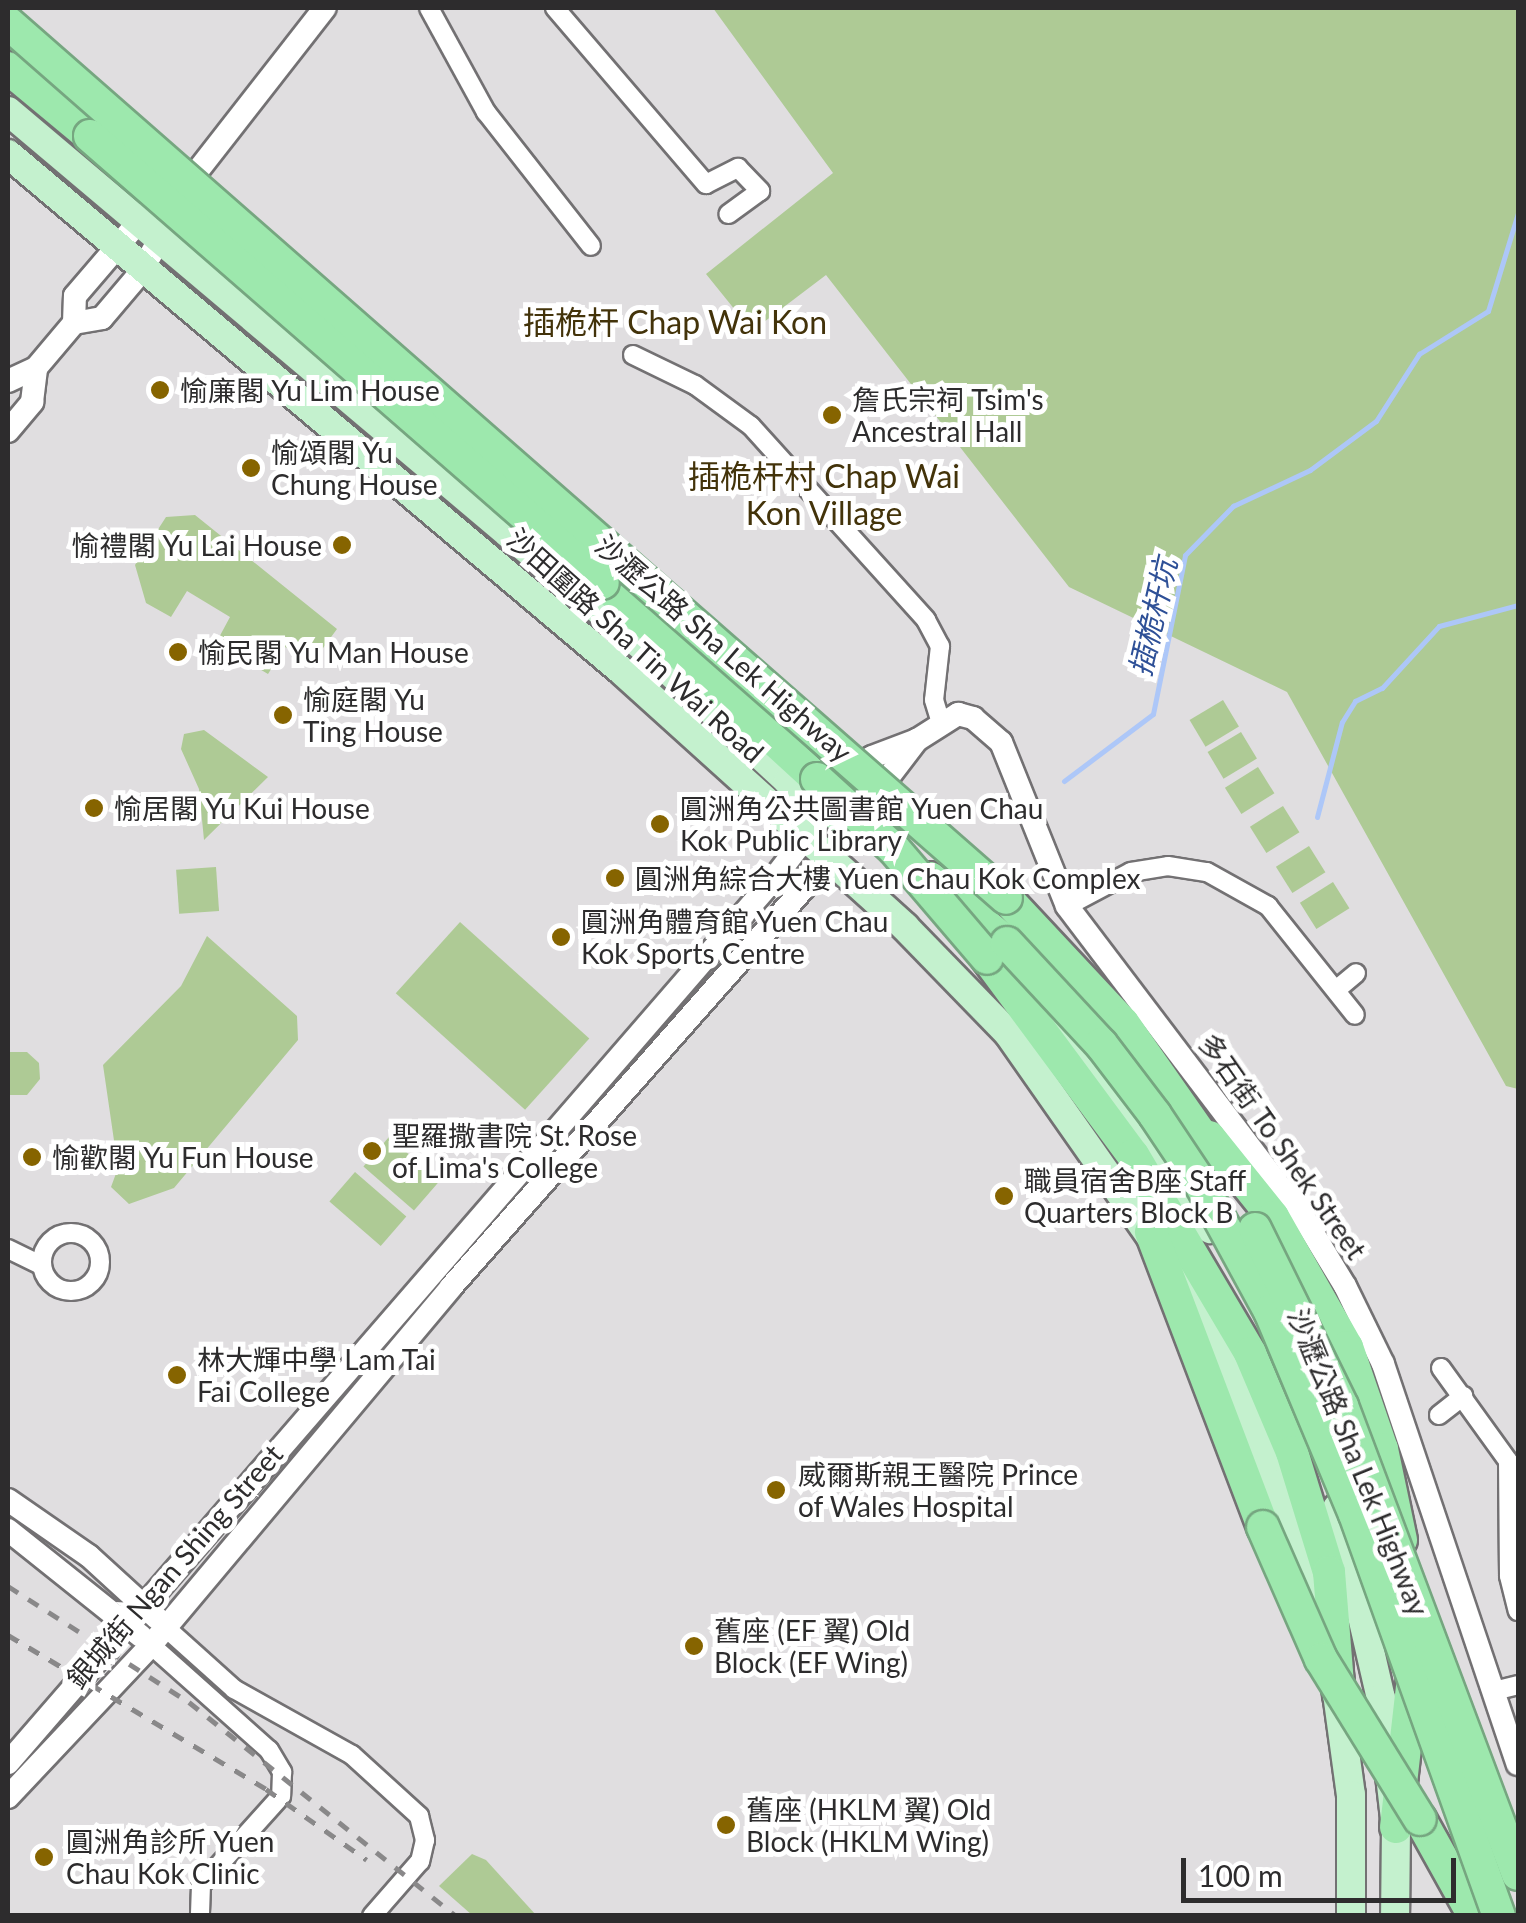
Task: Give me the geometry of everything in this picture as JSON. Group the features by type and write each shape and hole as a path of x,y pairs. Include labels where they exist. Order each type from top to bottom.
{"highway":[{"name":"沙瀝公路 Sha Lek Highway","path":"8,22 1006,898 1123,1024 1209,1137 1342,1406 1518,1874"},
{"name":"沙瀝公路 Sha Lek Highway","path":"8,68 603,583 894,849 1007,943 1068,1006 1161,1124 1225,1225 1327,1442 1499,1916"},
{"path":"894,849 1078,1072 1234,1322 1283,1429 1321,1546 1338,1695"},
{"path":"1209,1137 1273,1217 1318,1288 1363,1388 1394,1500 1414,1702 1396,1827"},
{"path":"1151,1232 1263,1527 1321,1659 1474,1916"}],"main road":[{"name":"沙田圍路 Sha Tin Wai Road","path":"8,111 644,649 825,812 855,828 1021,982 1072,1041 1178,1180 1262,1321 1306,1422 1350,1552 1373,1650 1396,1827 1395,1916"},
{"name":"沙田圍路 Sha Tin Wai Road","path":"8,154 141,272 622,671 804,842 829,857 1008,1033 1151,1232 1200,1309 1259,1434 1338,1695 1352,1814 1351,1916"}],"street":[{"path":"429,8 486,112 591,246"},
{"path":"555,8 706,184 738,168 760,191 728,214"},
{"path":"8,381 36,368 74,323 75,296 116,250 150,228 199,170 314,12"},
{"path":"74,323 102,318 141,272 150,228"},
{"path":"633,356 695,385 750,426 926,620 941,654 934,690 940,720 916,740 855,828"},
{"path":"8,431 32,402 36,368"},
{"name":"多石街 To Shek Street","path":"940,720 973,718 1001,742 1066,906 1305,1220 1345,1286 1383,1364 1518,1764"},
{"path":"825,812 872,757 916,740"},
{"name":"銀城街 Ngan Shing Street","path":"8,1764 804,842 825,812"},
{"name":"銀城街 Ngan Shing Street","path":"8,1797 158,1636 855,828"},
{"path":"1066,906 1131,872 1168,866 1206,872 1268,906 1355,1015"},
{"path":"1336,990 1356,973"},
{"path":"8,1248 41,1265"},
{"path":"1440,1368 1508,1461 1509,1576 1518,1611"},
{"path":"1438,1416 1462,1396"},
{"path":"8,1500 146,1607 158,1636 269,1750 282,1772 281,1796 202,1885 200,1916"},
{"path":"8,1530 130,1626 158,1636 234,1689 352,1755 418,1816 426,1840 420,1860 372,1916"},
{"path":"1494,1691 1518,1685"}],"green space":[{"path":"713,8 1518,8 1518,1089 1506,1086 1287,692 1069,587 826,275 752,331 706,274 833,173"},
{"path":"195,515 337,629 312,663 285,647 268,674 216,643 230,617 187,591 171,617 146,603 135,565 166,517"},
{"path":"1223,700 1239,727 1206,747 1190,720"},
{"path":"204,730 268,777 204,840 199,789 181,749 184,734"},
{"path":"1241,732 1257,759 1224,779 1208,752"},
{"path":"1258,767 1274,793 1241,814 1225,788"},
{"path":"1283,806 1299,832 1266,853 1250,827"},
{"path":"1309,846 1325,872 1292,893 1276,867"},
{"path":"216,867 219,911 179,914 176,870"},
{"path":"1333,882 1349,908 1316,929 1300,903"},
{"path":"460,922 589,1038 525,1110 396,993"},
{"path":"207,936 297,1016 298,1040 174,1188 129,1204 111,1187 118,1168 103,1065 181,986"},
{"path":"8,1052 27,1052 39,1063 40,1079 27,1095 8,1095"},
{"path":"389,1137 440,1181 414,1210 363,1166"},
{"path":"355,1172 406,1217 381,1246 329,1201"},
{"path":"472,1854 486,1860 536,1915 472,1915 439,1886"}],"waterway":[{"name":"插桅杆坑","path":"1064,781 1153,714 1185,555 1233,506 1310,470 1376,421 1419,354 1488,311 1518,213"},
{"path":"1317,817 1342,722 1355,701 1382,688 1439,626 1518,605"}],"railway":[{"path":"8,1586 189,1702 456,1916"},
{"path":"8,1635 266,1789 367,1860"}],"place":[{"name":"愉廉閣 Yu Lim House","path":"160,390"},
{"name":"詹氏宗祠 Tsim's Ancestral Hall","path":"832,415"},
{"name":"愉頌閣 Yu Chung House","path":"251,468"},
{"name":"愉禮閣 Yu Lai House","path":"342,545"},
{"name":"愉民閣 Yu Man House","path":"178,652"},
{"name":"愉庭閣 Yu Ting House","path":"283,715"},
{"name":"愉居閣 Yu Kui House","path":"94,808"},
{"name":"圓洲角公共圖書館 Yuen Chau Kok Public Library","path":"660,824"},
{"name":"圓洲角綜合大樓 Yuen Chau Kok Complex","path":"615,878"},
{"name":"圓洲角體育館 Yuen Chau Kok Sports Centre","path":"561,937"},
{"name":"聖羅撒書院 St. Rose of Lima's College","path":"372,1151"},
{"name":"愉歡閣 Yu Fun House","path":"32,1157"},
{"name":"職員宿舍B座 Staff Quarters Block B","path":"1004,1196"},
{"name":"林大輝中學 Lam Tai Fai College","path":"177,1375"},
{"name":"威爾斯親王醫院 Prince of Wales Hospital","path":"776,1490"},
{"name":"舊座 (EF 翼) Old Block (EF Wing)","path":"694,1646"},
{"name":"舊座 (HKLM 翼) Old Block (HKLM Wing)","path":"726,1825"},
{"name":"圓洲角診所 Yuen Chau Kok Clinic","path":"44,1857"}],"district":[{"name":"插桅杆 Chap Wai Kon","path":"675,322"},
{"name":"插桅杆村 Chap Wai Kon Village","path":"824,496"}]}
